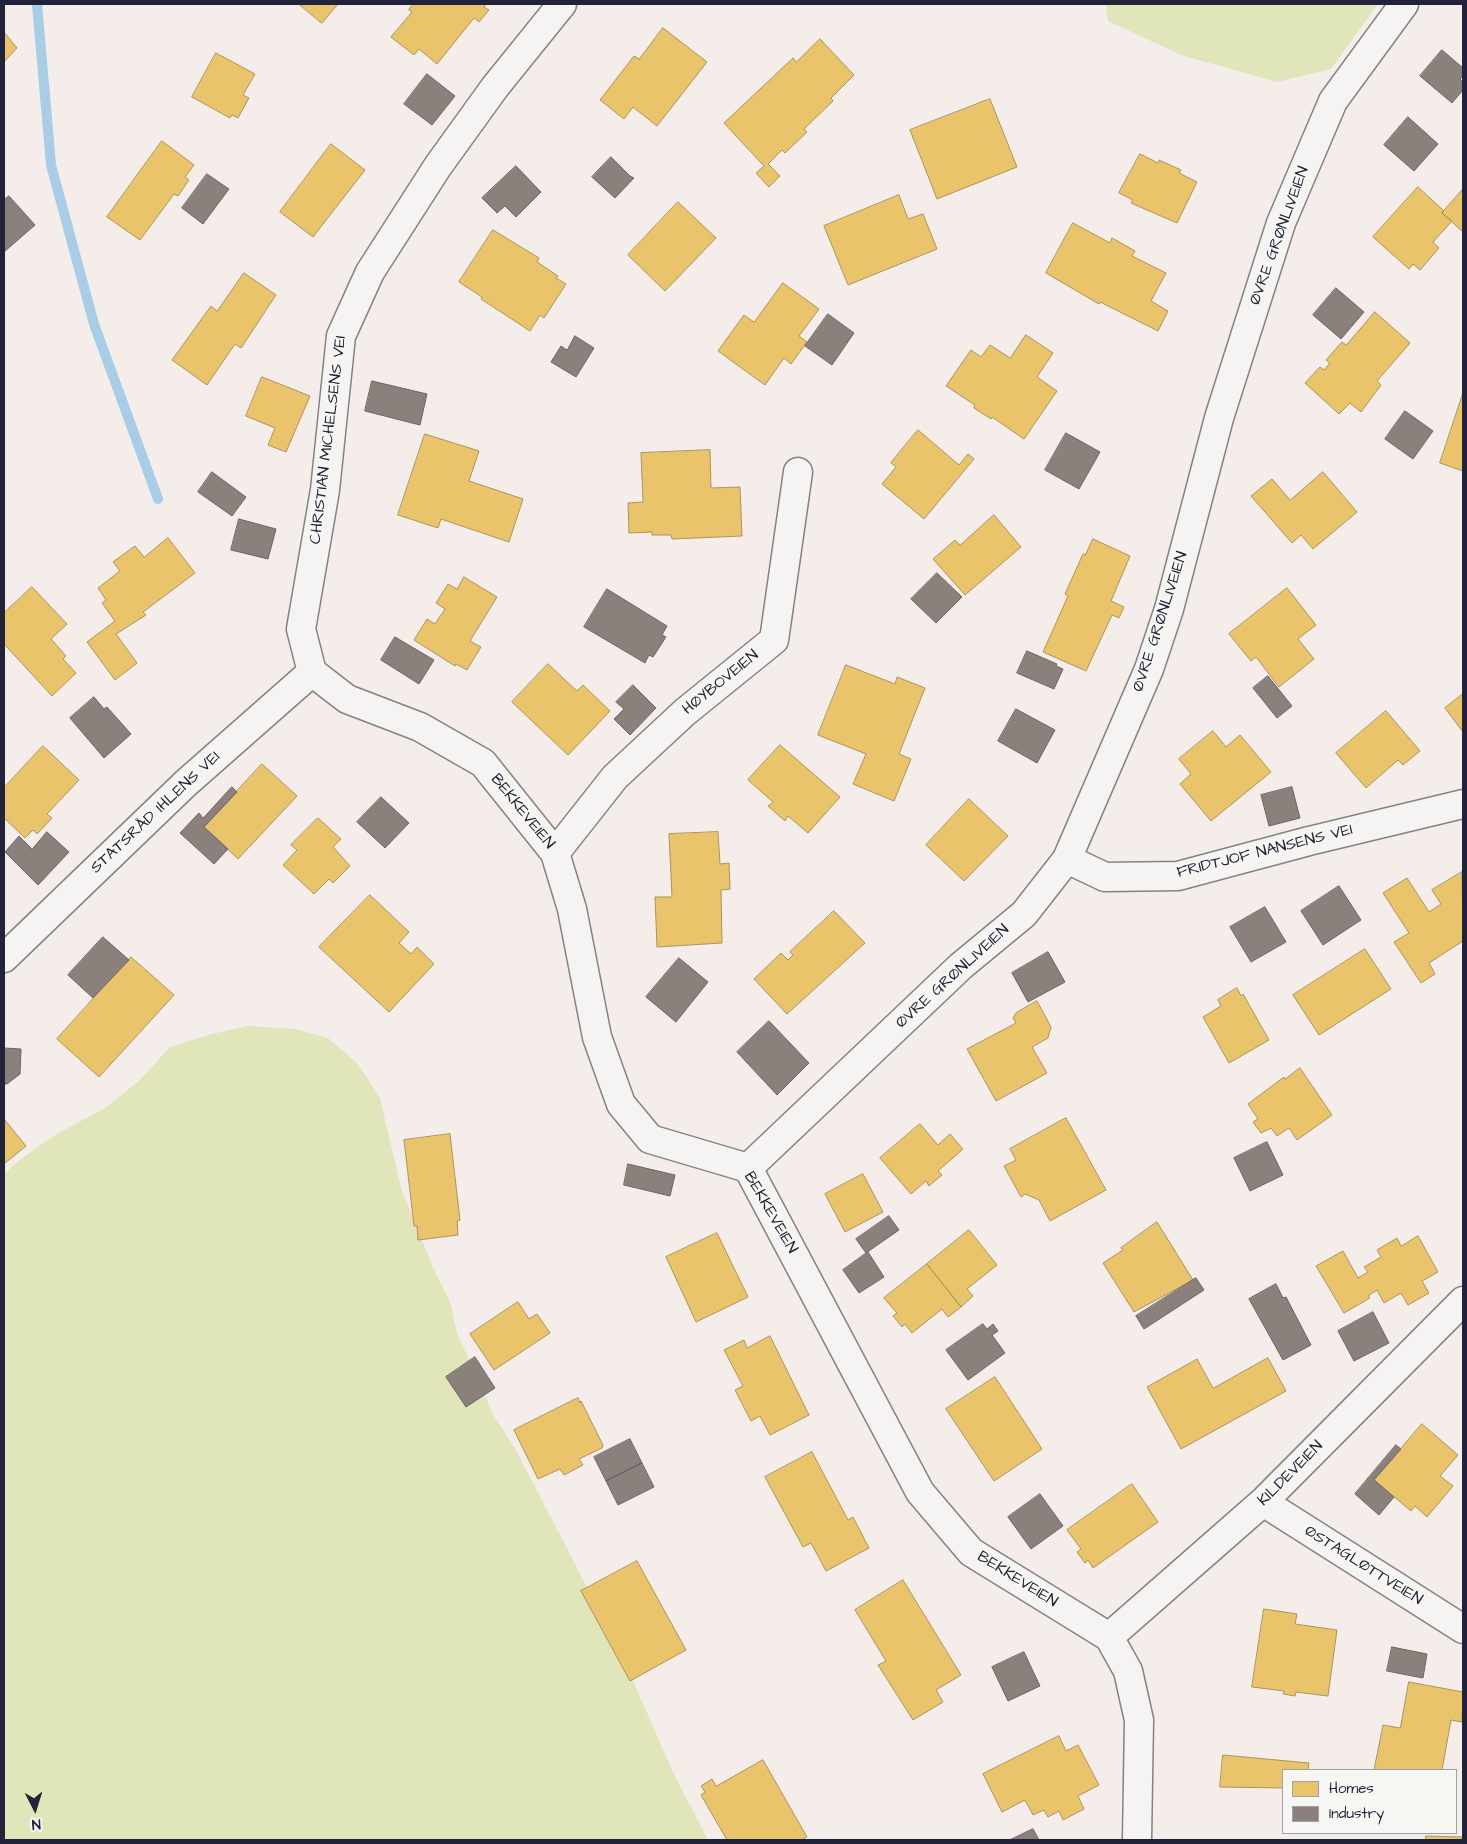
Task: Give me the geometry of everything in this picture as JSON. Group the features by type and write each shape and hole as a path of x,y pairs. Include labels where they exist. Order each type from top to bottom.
{"street":[{"name":"CHRISTIAN MICHELSENS VEI","path":"312,672 301,629 326,490 341,336 370,272 438,166 495,87 562,4"},
{"name":"ØVRE GRØNLIVEIEN","path":"748,1168 962,966 1024,914 1067,859 1150,669 1169,609 1218,418 1280,223 1333,101 1404,4"},
{"name":"HØYBOVEIEN","path":"555,853 615,777 685,712 774,640 798,472"},
{"name":"BEKKEVEIEN","path":"312,672 347,699 420,727 483,764 555,853 572,909 597,1037 621,1104 650,1140 748,1168 920,1492 971,1552 1109,1638 1128,1671 1139,1720 1137,1840"},
{"name":"STATSRÅD IHLENS VEI","path":"4,958 186,783 312,672"},
{"name":"FRIDTJOF NANSENS VEI","path":"1067,859 1105,877 1178,876 1309,841 1463,804"},
{"name":"KILDEVEIEN","path":"1109,1638 1263,1502 1463,1301"},
{"name":"ØSTAGLØTTVEIEN","path":"1263,1502 1463,1629"}],"green space":[{"path":"1106,4 1378,4 1331,69 1277,82 1181,55 1108,21"},
{"path":"248,1026 296,1029 328,1038 357,1063 380,1098 401,1188 432,1265 450,1302 457,1333 494,1416 517,1452 625,1663 673,1772 708,1840 4,1840 4,1174 17,1162 58,1133 104,1109 140,1080 170,1047 212,1034"}],"building: Homes":[{"path":"299,4 338,4 322,23"},
{"path":"413,4 486,4 484,7 489,10 479,22 474,18 437,64 419,49 414,55 391,37 412,12 409,10"},
{"path":"663,28 707,62 657,126 633,107 624,119 600,100 634,56 639,59"},
{"path":"4,32 17,48 4,62"},
{"path":"820,39 854,75 831,98 833,101 804,129 807,132 785,153 782,150 768,164 780,176 769,187 756,173 764,166 724,123 793,58 796,62"},
{"path":"216,53 255,74 243,95 249,98 238,118 232,115 230,118 192,97"},
{"path":"990,99 1017,167 937,199 910,130"},
{"path":"162,141 194,165 185,177 189,180 178,196 174,194 140,240 107,217"},
{"path":"331,144 365,170 313,237 280,212"},
{"path":"1140,154 1158,163 1159,160 1181,170 1179,173 1197,182 1177,223 1131,203 1133,200 1119,193"},
{"path":"1418,187 1452,221 1433,242 1439,248 1420,270 1413,264 1409,269 1373,237"},
{"path":"1463,189 1463,232 1442,213"},
{"path":"899,195 908,219 923,214 937,249 848,285 824,226"},
{"path":"678,202 716,238 665,291 628,255"},
{"path":"1073,223 1110,243 1112,238 1135,251 1132,256 1166,273 1151,301 1168,311 1158,331 1100,302 1099,304 1046,273"},
{"path":"493,230 539,258 537,262 558,276 556,278 566,284 544,318 540,315 530,331 459,282"},
{"path":"244,273 276,295 241,348 235,344 207,385 172,360 211,306 217,311"},
{"path":"783,283 819,309 799,336 807,342 791,364 784,358 765,385 718,351 744,315 754,322"},
{"path":"1375,312 1410,343 1377,381 1381,385 1361,412 1350,403 1339,414 1305,383 1320,367 1324,370 1330,363 1326,360 1342,342 1346,345"},
{"path":"1026,335 1053,353 1037,377 1057,391 1024,439 992,417 991,419 974,408 975,405 946,386 971,350 981,357 990,345 1010,358"},
{"path":"262,377 310,396 286,452 268,445 275,428 246,416"},
{"path":"1463,393 1463,471 1440,463"},
{"path":"918,430 959,465 968,454 974,459 924,519 882,484 896,467 891,463"},
{"path":"425,434 479,451 469,481 523,499 509,542 441,519 438,528 398,515"},
{"path":"710,450 711,488 740,487 742,536 672,539 671,535 652,535 652,532 629,533 628,503 643,502 641,453"},
{"path":"1323,472 1357,512 1313,549 1301,535 1292,543 1251,496 1272,479 1290,500"},
{"path":"994,515 1021,547 965,595 933,559 955,540 960,545"},
{"path":"168,538 195,573 143,612 146,615 116,634 137,663 115,680 87,642 115,621 102,603 106,600 98,588 120,571 113,562 135,546 144,557"},
{"path":"1093,539 1130,556 1111,601 1124,607 1119,618 1112,615 1086,671 1043,652 1068,596 1065,594 1083,554 1085,555"},
{"path":"464,577 497,597 470,641 481,647 467,670 456,664 455,666 414,640 427,619 435,624 445,609 436,603 448,584 457,589"},
{"path":"32,587 67,624 51,639 66,656 63,659 76,673 52,696 4,644 4,613"},
{"path":"1287,588 1316,625 1298,639 1314,659 1279,687 1256,657 1251,661 1229,634"},
{"path":"548,664 577,691 583,685 610,711 568,755 512,702"},
{"path":"846,665 895,684 897,677 925,688 899,754 911,759 894,801 853,784 866,754 818,735"},
{"path":"1463,694 1463,732 1445,708"},
{"path":"1386,711 1420,751 1403,765 1398,760 1366,788 1336,753"},
{"path":"1213,731 1226,747 1240,735 1271,772 1211,821 1180,784 1191,774 1179,759"},
{"path":"780,745 840,797 808,833 788,816 785,821 768,806 773,802 748,780"},
{"path":"43,746 79,780 47,814 52,818 37,834 33,830 25,838 4,818 4,788"},
{"path":"262,764 297,796 238,859 204,827"},
{"path":"969,799 1008,836 964,881 926,845"},
{"path":"318,818 341,839 333,847 350,866 333,883 329,879 314,894 283,865 297,850 291,845"},
{"path":"718,832 720,864 729,863 730,889 721,890 722,943 657,947 655,897 672,897 669,834"},
{"path":"1462,872 1463,941 1429,963 1435,974 1421,983 1394,942 1409,933 1383,893 1407,878 1429,912 1441,904 1432,890"},
{"path":"370,895 409,932 399,943 411,954 417,947 434,964 389,1012 319,947"},
{"path":"834,911 865,943 787,1014 754,979 781,953 788,960 793,955 790,952"},
{"path":"1365,949 1391,989 1319,1035 1293,995"},
{"path":"131,957 174,995 99,1077 57,1039"},
{"path":"1237,988 1241,996 1243,994 1269,1040 1229,1063 1203,1017 1221,1006 1218,1000"},
{"path":"1037,1001 1051,1027 1048,1038 1032,1047 1047,1073 996,1101 967,1049 1016,1023 1013,1018 1016,1013"},
{"path":"1300,1068 1332,1115 1297,1140 1289,1128 1277,1136 1271,1128 1261,1133 1253,1122 1258,1119 1248,1104 1284,1077 1285,1079"},
{"path":"1066,1118 1106,1190 1050,1221 1039,1200 1025,1194 1021,1197 1004,1166 1016,1160 1010,1149"},
{"path":"4,1119 26,1146 4,1164"},
{"path":"920,1124 938,1145 950,1134 963,1149 938,1171 942,1175 929,1186 926,1181 911,1194 880,1158"},
{"path":"450,1134 460,1220 457,1221 458,1235 418,1240 417,1226 414,1226 404,1140"},
{"path":"863,1174 883,1212 845,1232 825,1194"},
{"path":"1157,1222 1193,1280 1134,1312 1103,1263 1123,1250 1121,1248"},
{"path":"969,1230 997,1265 967,1289 973,1296 961,1307 927,1264"},
{"path":"717,1233 748,1297 696,1322 666,1257"},
{"path":"1418,1236 1438,1272 1422,1281 1429,1293 1408,1305 1401,1293 1384,1303 1377,1290 1368,1296 1370,1298 1344,1313 1316,1266 1343,1251 1358,1278 1368,1272 1364,1267 1381,1257 1377,1250 1397,1238 1401,1246"},
{"path":"927,1264 961,1307 948,1317 942,1309 912,1333 905,1324 902,1327 893,1316 897,1313 884,1298"},
{"path":"518,1302 529,1319 537,1314 550,1333 494,1370 470,1334"},
{"path":"770,1336 809,1415 770,1435 760,1416 751,1421 735,1390 743,1386 724,1350 744,1340 747,1348"},
{"path":"1268,1358 1286,1391 1181,1449 1147,1387 1197,1359 1213,1388"},
{"path":"995,1377 1042,1449 994,1481 946,1409"},
{"path":"578,1398 603,1445 602,1448 579,1459 583,1465 564,1475 560,1469 538,1479 514,1430"},
{"path":"1422,1424 1458,1455 1440,1476 1453,1486 1427,1517 1415,1506 1411,1511 1374,1480"},
{"path":"812,1452 848,1520 853,1517 869,1548 826,1571 811,1543 803,1547 765,1477"},
{"path":"1132,1484 1158,1522 1093,1568 1088,1560 1085,1563 1077,1552 1081,1549 1067,1530"},
{"path":"637,1561 686,1650 630,1681 581,1591"},
{"path":"903,1580 961,1675 936,1690 943,1702 913,1720 878,1665 886,1661 855,1610"},
{"path":"1264,1609 1297,1614 1295,1624 1337,1630 1328,1696 1296,1692 1295,1696 1283,1694 1284,1691 1252,1687"},
{"path":"1409,1682 1463,1692 1462,1722 1451,1720 1442,1769 1374,1769 1383,1725 1400,1728"},
{"path":"1059,1736 1066,1751 1078,1745 1099,1785 1078,1796 1084,1809 1063,1820 1059,1811 1048,1817 1044,1810 1033,1815 1025,1800 1002,1812 983,1774"},
{"path":"1223,1755 1309,1763 1308,1769 1282,1769 1282,1788 1220,1787"},
{"path":"763,1760 807,1837 801,1840 727,1840 701,1795 705,1792 701,1786 712,1779 716,1786"},
{"path":"1426,1836 1463,1837 1463,1840 1426,1840"}],"building: Industry":[{"path":"1442,50 1463,68 1463,76 1460,79 1463,82 1463,90 1452,103 1420,76"},
{"path":"427,74 455,96 432,125 404,104"},
{"path":"1408,117 1438,144 1414,171 1384,145"},
{"path":"611,157 634,178 615,198 592,177"},
{"path":"516,166 541,192 516,217 505,206 497,213 482,198"},
{"path":"207,174 229,189 203,224 182,208"},
{"path":"9,196 35,225 4,252 4,200"},
{"path":"1336,288 1364,312 1341,339 1313,315"},
{"path":"828,314 854,333 832,365 805,346"},
{"path":"575,336 594,348 576,377 551,362 561,346 567,350"},
{"path":"372,381 427,394 420,425 365,411"},
{"path":"1405,411 1433,431 1413,459 1385,439"},
{"path":"1066,433 1100,452 1079,489 1045,470"},
{"path":"212,472 246,497 232,516 198,492"},
{"path":"239,519 276,529 268,559 231,550"},
{"path":"937,573 962,597 936,623 911,599"},
{"path":"607,589 667,626 662,635 666,637 653,657 649,655 645,663 584,627"},
{"path":"395,637 434,660 419,684 381,660"},
{"path":"1027,651 1057,664 1056,666 1063,669 1054,689 1017,673"},
{"path":"1268,676 1292,706 1277,718 1253,688"},
{"path":"633,685 656,708 630,735 614,719 624,709 616,702"},
{"path":"94,697 104,709 107,707 131,734 104,758 70,718"},
{"path":"1016,709 1055,730 1037,763 998,741"},
{"path":"232,787 237,792 204,827 228,849 214,864 180,833 199,813 203,818"},
{"path":"1292,787 1300,818 1269,826 1261,795"},
{"path":"381,797 409,823 385,848 357,822"},
{"path":"47,832 69,852 38,885 5,852 19,836 32,849"},
{"path":"1339,886 1361,920 1323,945 1301,911"},
{"path":"1265,907 1286,942 1251,962 1230,927"},
{"path":"103,937 129,960 93,998 68,975"},
{"path":"1048,952 1065,982 1028,1002 1012,973"},
{"path":"679,958 708,982 676,1022 646,997"},
{"path":"769,1021 809,1063 777,1095 737,1052"},
{"path":"4,1048 21,1049 20,1074 7,1084 4,1084"},
{"path":"1267,1142 1283,1175 1250,1191 1234,1158"},
{"path":"628,1164 675,1175 670,1196 624,1185"},
{"path":"889,1216 899,1230 866,1253 856,1239"},
{"path":"868,1252 884,1277 859,1293 843,1270"},
{"path":"1196,1278 1204,1290 1144,1329 1136,1316"},
{"path":"1276,1284 1283,1298 1286,1297 1311,1345 1283,1360 1249,1299"},
{"path":"1373,1312 1389,1343 1354,1361 1338,1331"},
{"path":"983,1324 987,1329 993,1324 998,1331 992,1335 1005,1353 968,1380 946,1350"},
{"path":"475,1357 495,1388 466,1407 446,1377"},
{"path":"630,1439 642,1463 606,1481 594,1457"},
{"path":"1396,1445 1401,1449 1374,1480 1394,1497 1379,1515 1355,1494"},
{"path":"642,1463 654,1487 618,1505 606,1481"},
{"path":"1040,1494 1063,1526 1031,1549 1008,1517"},
{"path":"1392,1647 1427,1654 1423,1678 1387,1671"},
{"path":"1024,1652 1040,1686 1008,1701 992,1667"},
{"path":"1033,1829 1039,1840 1010,1840"}],"waterway":[{"path":"37,4 51,165 94,324 158,499"}]}
